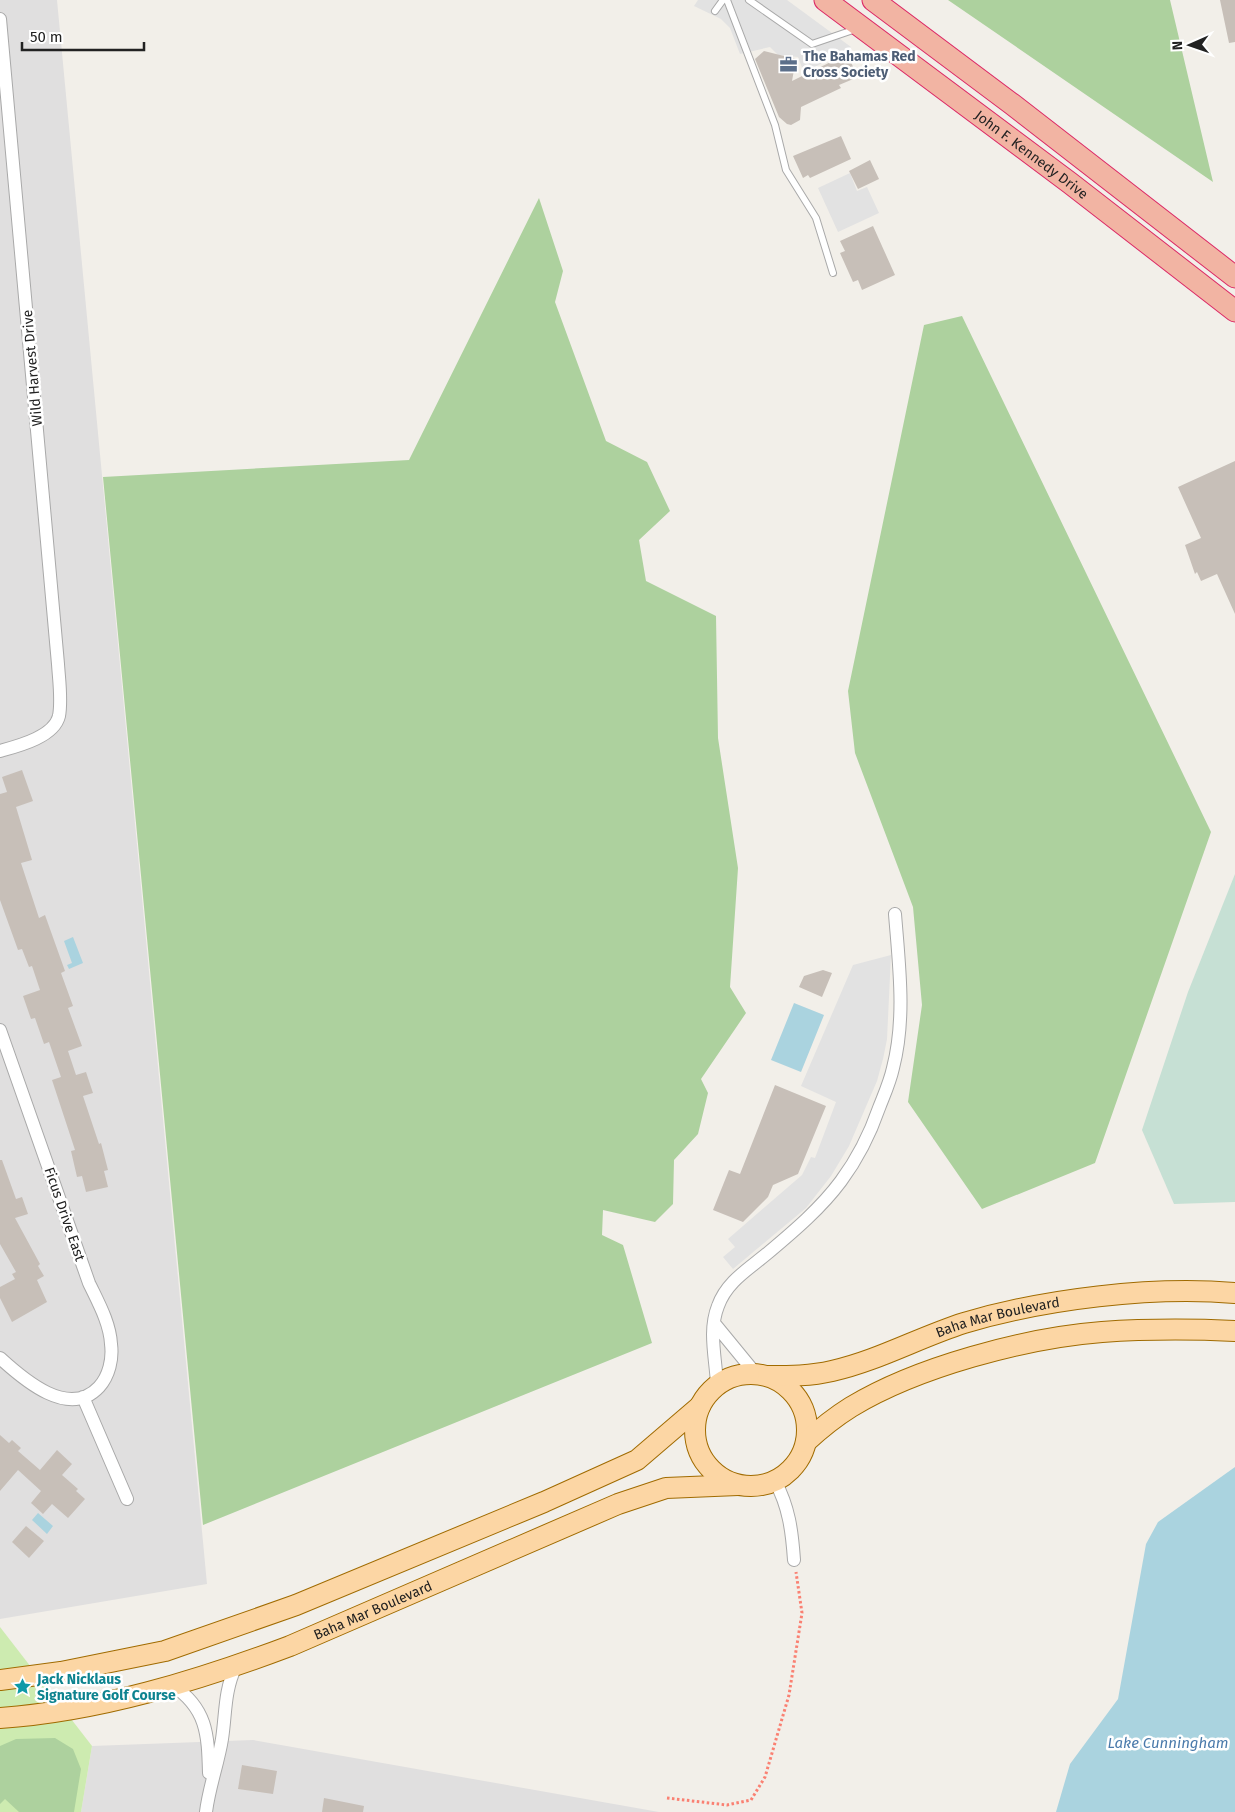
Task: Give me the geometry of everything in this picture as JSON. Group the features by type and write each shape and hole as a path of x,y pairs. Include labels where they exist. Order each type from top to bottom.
{"highway":[{"name":"John F. Kennedy Drive","path":"825,0 1070,183 1235,311"},
{"name":"John F. Kennedy Drive","path":"872,0 1020,110 1235,277"}],"main road":[{"name":"Baha Mar Boulevard","path":"761,1375 797,1376 830,1372 966,1323 1064,1302 1168,1292 1235,1293"},
{"path":"806,1442 834,1418 872,1396 907,1380 984,1355 1100,1332 1146,1330 1235,1331"},
{"path":"0,1680 61,1672 165,1651 296,1605 544,1502 638,1460 700,1406 717,1385 735,1376 761,1375 781,1382 800,1401 808,1428 802,1456 793,1469 775,1481 753,1487 738,1485 716,1474 700,1455 695,1430 700,1406"},
{"name":"Baha Mar Boulevard","path":"0,1718 102,1703 172,1686 236,1666 290,1646 618,1504 666,1488 738,1485"}],"street":[{"name":"Wild Harvest Drive","path":"0,19 3,82 58,664 59,717 50,729 30,742 0,751"},
{"path":"717,1385 712,1347 717,1307 735,1278 807,1218 841,1182 867,1141 893,1069 898,1034 901,981 895,914"},
{"name":"Ficus Drive East","path":"0,1030 112,1343 111,1362 105,1381 88,1396"},
{"path":"714,1323 761,1375"},
{"path":"0,1358 23,1378 51,1394 72,1400 88,1396 127,1499"},
{"path":"775,1481 783,1496 791,1525 794,1560"},
{"path":"206,1812 210,1786 222,1740 225,1698 236,1666"},
{"path":"172,1686 191,1700 204,1721 210,1786"}],"lane":[{"path":"715,10 725,0 775,125 786,170 816,218 833,273"},
{"path":"749,0 812,44 828,41 861,27"}],"path":[{"path":"667,1798 727,1805 751,1800 765,1777 789,1695 802,1613 794,1560"}],"shaded area":[{"path":"0,0 57,0 207,1584 0,1619"},
{"path":"698,0 787,0 851,47 804,73 798,57 778,55 770,47 740,54 730,28 721,19 694,6"},
{"path":"850,173 857,191 867,187 879,213 838,232 818,188"},
{"path":"891,955 887,1039 883,1059 877,1081 849,1146 831,1176 806,1208 733,1269 723,1257 735,1247 728,1239 802,1175 811,1157 815,1158 836,1102 801,1086 853,965"},
{"path":"253,1740 659,1812 81,1812 92,1746"}],"green space":[{"path":"948,0 1170,0 1213,182"},
{"path":"539,198 563,271 555,302 606,441 647,462 670,511 639,540 646,581 716,616 718,738 738,868 730,987 746,1013 701,1079 708,1093 698,1134 674,1160 673,1204 655,1222 603,1210 602,1235 623,1245 652,1343 203,1525 103,477 409,460"},
{"path":"962,316 1211,832 1095,1163 982,1209 908,1102 922,1005 913,907 855,753 848,691 924,325"},
{"path":"1235,874 1235,1202 1174,1204 1142,1130 1188,992"},
{"name":"Jack Nicklaus Signature Golf Course","path":"0,1627 92,1746 81,1812 0,1812"},
{"path":"55,1738 73,1749 81,1769 74,1812 19,1812 5,1799 0,1804 0,1746 16,1739"}],"water":[{"path":"73,937 83,963 69,969 67,965 72,963 64,941"},
{"path":"794,1003 824,1015 801,1072 771,1060"},
{"name":"Lake Cunningham","path":"1235,1467 1235,1812 1056,1812 1070,1764 1118,1699 1146,1544 1158,1522"},
{"path":"38,1513 53,1526 47,1534 32,1520"}],"building":[{"path":"1220,0 1235,0 1235,42 1229,43"},
{"path":"764,51 796,59 792,81 847,54 858,77 839,85 841,88 801,107 800,120 791,125 787,124 779,117 755,59"},
{"path":"841,136 851,159 810,178 808,175 803,178 793,156"},
{"path":"870,160 879,179 858,189 849,171"},
{"path":"873,226 895,275 862,290 858,280 853,282 840,253 845,251 840,241"},
{"path":"1235,461 1235,614 1217,574 1201,581 1197,572 1195,574 1185,545 1201,538 1178,487"},
{"path":"22,770 33,801 16,807 32,860 21,863 39,918 45,915 65,971 61,973 73,1006 68,1008 82,1046 68,1051 76,1075 86,1072 93,1093 83,1096 99,1144 101,1143 108,1170 104,1171 108,1187 86,1192 82,1176 77,1177 71,1151 75,1150 52,1080 61,1077 49,1042 44,1044 35,1018 31,1019 23,996 40,990 32,966 29,967 22,949 18,950 0,900 0,794 7,792 2,777"},
{"path":"823,970 832,973 822,997 799,987 804,976"},
{"path":"775,1085 826,1106 798,1174 773,1185 768,1197 743,1222 713,1210 729,1170 740,1174"},
{"path":"0,1160 2,1160 16,1199 22,1197 28,1214 15,1218 40,1264 38,1266 44,1276 37,1280 47,1302 12,1322 0,1298 0,1287 15,1279 12,1274 16,1272 0,1244"},
{"path":"0,1435 9,1443 12,1440 21,1448 18,1451 40,1470 57,1450 72,1464 62,1475 78,1489 76,1491 85,1499 68,1518 52,1504 43,1514 31,1503 41,1491 18,1470 0,1491"},
{"path":"26,1526 44,1541 29,1558 12,1542"},
{"path":"242,1765 277,1771 273,1794 238,1789"},
{"path":"324,1798 364,1806 363,1812 322,1812"}],"place":[{"name":"The Bahamas Red Cross Society","path":"789,64"},
{"name":"Jack Nicklaus Signature Golf Course","path":"23,1687"}]}
